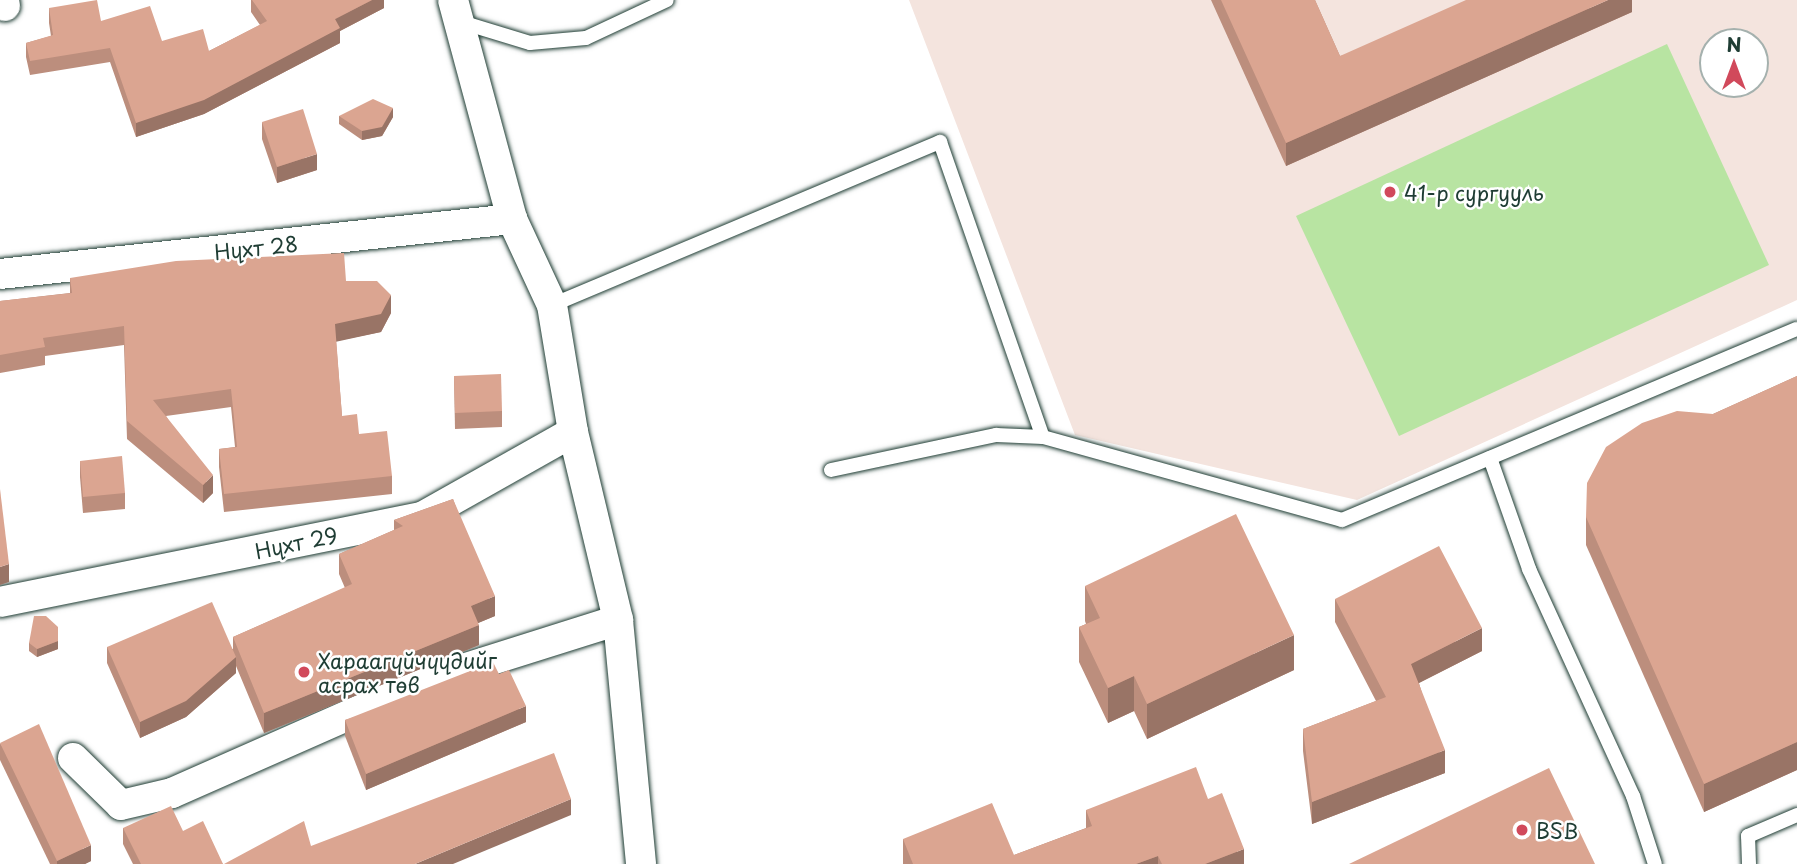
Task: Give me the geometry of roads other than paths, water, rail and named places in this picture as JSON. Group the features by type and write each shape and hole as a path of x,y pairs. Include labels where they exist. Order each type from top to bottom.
{"street":[{"path":"457,11 512,219 552,305 573,432 618,620 641,864"},
{"name":"Нүхт 28","path":"0,274 512,219"},
{"name":"Нүхт 29","path":"0,602 422,517 573,432"},
{"path":"73,758 121,805 172,793 428,680 618,620"}],"lane":[{"path":"457,11 530,43 586,38 667,0"},
{"path":"552,305 940,142 1043,437"},
{"path":"831,470 996,435 1043,437 1342,520 1797,329"},
{"path":"1490,458 1529,569 1633,796 1655,864"},
{"path":"1749,864 1748,836 1797,815"}],"place":[{"name":"41-р сургууль","path":"1390,192"},
{"name":"Хараагүйчүүдийг асрах төв","path":"304,672"},
{"name":"BSB","path":"1522,830"}]}
